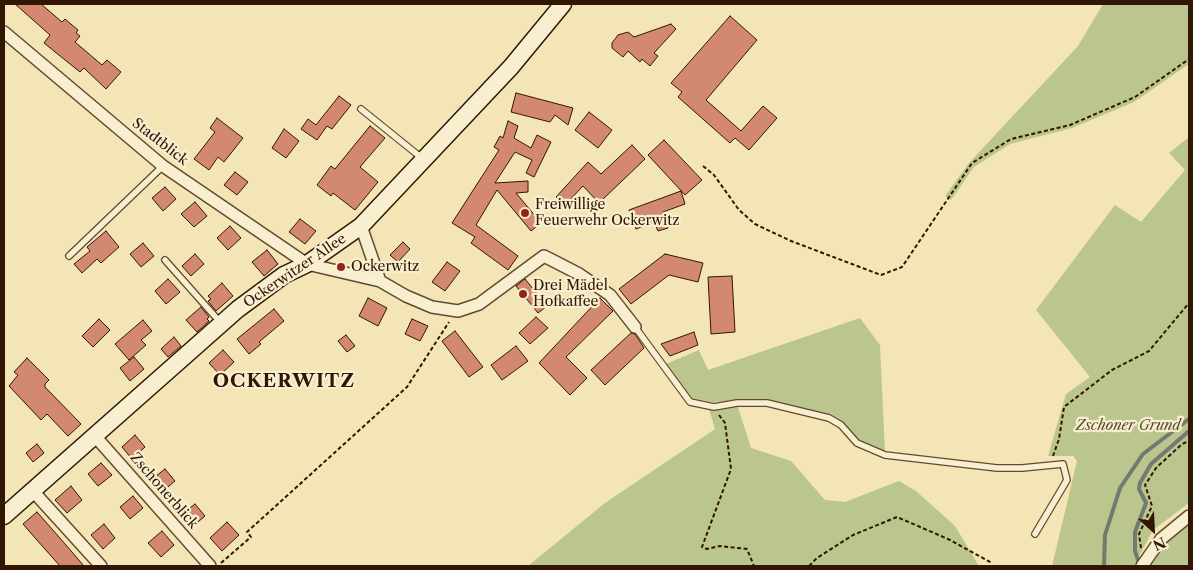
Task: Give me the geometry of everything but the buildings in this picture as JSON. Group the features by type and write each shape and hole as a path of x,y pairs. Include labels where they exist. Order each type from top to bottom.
{"street":[{"name":"Ockerwitzer Allee","path":"4,516 222,324 284,275 307,264 361,226 511,67 563,4"},
{"name":"Stadtblick","path":"4,32 163,166 307,264"},
{"path":"361,226 380,281"},
{"path":"307,264 380,281 406,296 432,307 458,311 480,304 544,256 579,274 610,295 635,327"},
{"name":"Zschonerblick","path":"94,435 210,566"},
{"path":"32,490 101,566"},
{"path":"1143,565 1161,540 1189,516"}],"lane":[{"path":"361,109 423,160"},
{"path":"69,256 163,166"},
{"path":"165,260 222,324"},
{"path":"635,327 690,402 714,406 737,403 767,403 829,418 841,425 857,443 885,455 997,468 1063,464 1067,480 1035,534"}],"path":[{"path":"703,166 714,175 739,210 755,224 791,241 880,275 902,267 972,163 1011,139 1070,125 1132,99 1189,59"},
{"path":"1050,465 1059,439 1064,407 1112,370 1149,351 1189,303"},
{"path":"217,566 251,538 247,532 407,387 441,331 458,311"},
{"path":"714,406 725,423 731,468 702,547 707,549 720,546 747,549 754,566"},
{"path":"1143,565 1139,534 1152,506 1145,484 1156,468 1182,444 1189,441"},
{"path":"810,566 817,558 853,535 897,517 948,539 992,563"}],"green space":[{"path":"1103,4 1189,4 1189,64 1134,102 1072,128 1010,144 974,167 951,200 945,196 969,163 1078,46"},
{"name":"Zschoner Grund","path":"1189,137 1189,503 1153,530 1134,566 1052,566 1077,461 1073,456 1048,456 1066,394 1090,377 1036,310 1115,205 1141,222 1185,170 1169,153"},
{"path":"860,318 880,345 885,453 860,441 832,415 766,400 713,402 691,398 666,364 699,350 708,370"},
{"path":"738,407 751,448 791,461 825,500 845,502 899,481 916,491 955,526 979,566 528,566 605,503 715,429 709,409"},
{"path":"1189,522 1189,566 1151,566 1166,543"}],"waterway":[{"path":"1104,566 1105,535 1120,488 1143,454 1189,419"},
{"path":"1139,563 1135,551 1135,532 1146,503 1139,489 1140,483 1151,464 1189,431"}],"place":[{"name":"Freiwillige Feuerwehr Ockerwitz","path":"525,213"},
{"name":"Ockerwitz","path":"341,267"},
{"name":"Drei Mädel Hofkaffee","path":"523,294"}],"district":[{"name":"OCKERWITZ","path":"284,382"}]}
